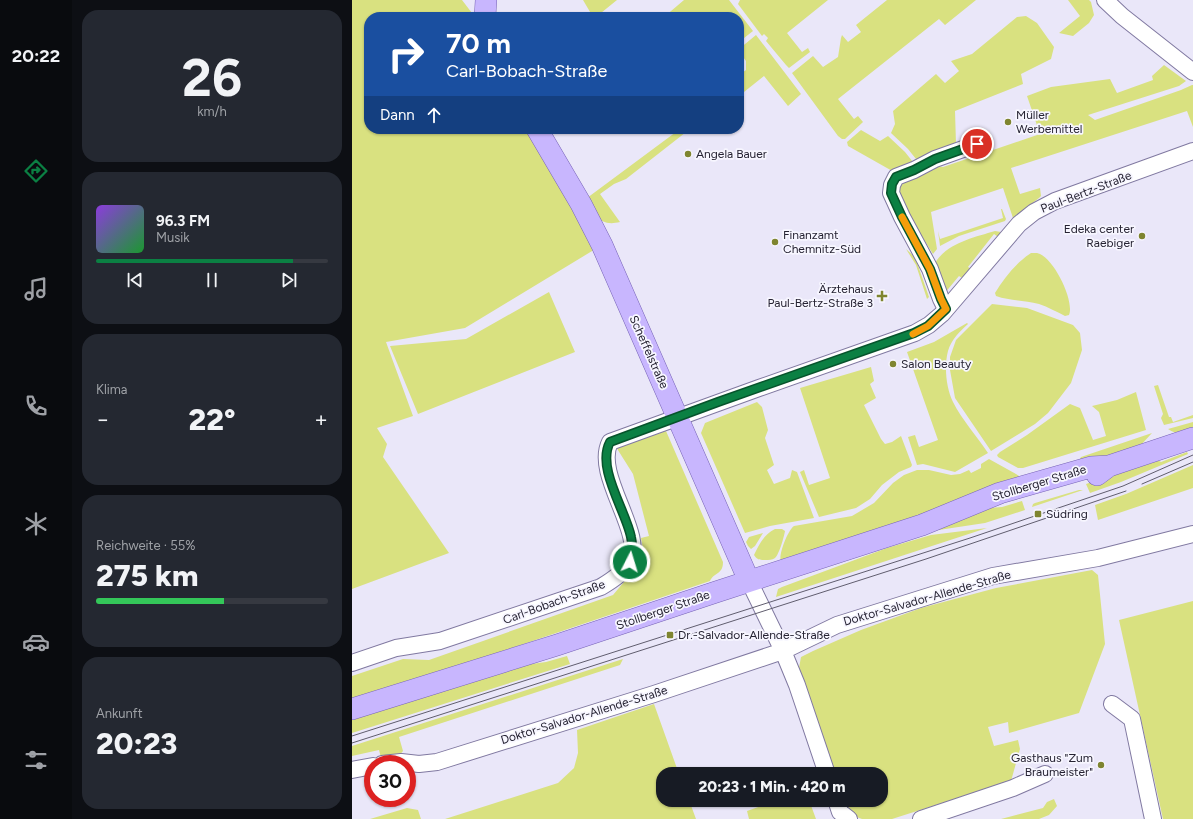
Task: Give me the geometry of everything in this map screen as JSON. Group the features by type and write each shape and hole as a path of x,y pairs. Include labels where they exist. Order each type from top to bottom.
{"main road":[{"path":"485,12 486,0"},
{"name":"Scheffelstraße","path":"540,134 581,204 602,245 749,581"},
{"name":"Stollberger Straße","path":"352,709 558,645 922,525 1000,493 1091,467 1109,466 1193,438"}],"street":[{"path":"1105,0 1122,16 1193,72"},
{"path":"946,309 930,269 891,193 892,184 896,177 935,159 977,144"},
{"name":"Paul-Bertz-Straße","path":"677,417 914,333 928,326 946,309 1019,224 1034,212 1055,201 1193,151"},
{"name":"Carl-Bobach-Straße","path":"352,663 396,648 440,641 602,587 618,577 630,562 632,551 631,536 609,473 606,459 607,449 610,442 677,417"},
{"name":"Doktor-Salvador-Allende-Straße","path":"416,764 436,762 654,694 783,651 837,625 993,576 1098,558 1193,534"},
{"path":"749,581 783,651 797,685 825,767"},
{"path":"1112,704 1132,720 1153,819"},
{"path":"352,770 364,768"},
{"path":"921,819 1013,788 1045,774"},
{"path":"838,807 840,812 849,819"}],"green space":[{"path":"352,0 462,0 471,12 364,12 364,134 540,134 602,245 465,328 386,342 413,416 377,428 387,444 383,457 449,553 352,589"},
{"path":"583,0 617,0 602,12 590,12"},
{"path":"684,0 729,0 738,12 670,12"},
{"path":"740,0 828,0 787,33 802,52 808,48 810,52 789,68 766,41 768,38 764,34 762,36 738,4"},
{"path":"887,0 976,0 945,25 939,19 838,99 854,119 858,116 863,122 845,139 842,139 838,136 792,73 813,56 823,67 838,57 842,35 848,42 861,32 856,25"},
{"path":"1068,0 1089,0 1091,2 1094,15 1089,23 1073,36 1059,33 1080,16"},
{"path":"1026,16 1037,23 1054,47 1051,59 1021,74 1023,84 955,111 956,144 920,164 908,149 891,133 895,124 893,111 936,74 945,83 959,71 951,61 972,54 1017,17"},
{"path":"744,19 753,31 744,38"},
{"path":"756,35 801,94 788,106 764,76 744,92 744,71 746,70 746,61 744,58 744,45"},
{"path":"1164,65 1186,81 1179,86 1088,115 1095,120 1193,85 1193,127 1187,111 1011,168 1020,194 1040,188 1041,196 1013,218 1003,188 931,212 937,249 933,254 900,201 897,186 901,181 931,165 943,167 1040,134 1027,96 1051,87 1110,79 1117,93 1153,80 1152,76"},
{"path":"861,130 880,141 888,136 905,152 917,167 894,172 848,146 847,142"},
{"path":"673,134 684,134 626,179 614,184 600,194 620,222 607,223 603,221 592,210 587,198"},
{"path":"1001,209 1006,219 1005,221 959,236 940,246 938,231 940,239 1003,218"},
{"path":"995,231 1007,233 1001,239 994,234 968,267 973,270 965,280 959,276 944,294 932,269 937,260 950,248 959,243"},
{"path":"906,249 915,257 929,297 927,299 916,265"},
{"path":"1031,253 1037,253 1043,256 1056,270 1066,290 1069,300 1069,315 1065,316 1039,304 996,296 995,293 1006,276 1020,261"},
{"path":"549,292 575,352 418,414 390,346 466,339"},
{"path":"992,304 1027,308 1073,325 1080,333 1082,350 1071,383 1048,413 1035,424 991,451 955,398 950,370 950,357 956,340"},
{"path":"967,323 968,324 954,339 949,347 946,363 947,384 957,409 988,453 955,472 923,464 917,465 908,437 915,435 919,447 938,440 907,352 934,342"},
{"path":"871,367 874,381 870,384 876,398 864,405 885,444 892,442 901,436 912,465 911,467 899,472 882,485 870,499 856,508 819,517 800,472 804,470 809,485 830,478 800,388"},
{"path":"1158,385 1169,417 1171,417 1173,422 1193,415 1193,418 1164,425 1161,418 1163,414 1154,386"},
{"path":"1136,392 1146,430 1023,468 1018,468 997,455 1070,404 1080,408 1093,440 1106,436 1099,412 1092,406 1117,400"},
{"path":"757,402 762,407 768,430 765,438 774,465 767,470 774,484 790,478 792,470 797,472 814,518 770,526 745,533 701,433 705,423"},
{"path":"1193,422 1193,431 1177,433 1168,429"},
{"path":"666,431 723,562 722,569 710,581 352,701 352,676 403,659 429,660 613,595 629,576 646,566 641,538 649,536 633,474 616,447"},
{"path":"1152,433 1140,446 1079,467 1078,462 1081,457"},
{"path":"1187,452 1188,454 1121,482 1090,493 1086,484 1157,460 1161,462"},
{"path":"989,459 1019,476 1019,481 781,562 780,559 784,543 789,532 794,526 852,516 874,503 893,483 904,475 917,470 929,470 951,475 960,474 969,470 971,473 981,468 981,464"},
{"path":"1193,465 1193,488 1098,520 1095,505 1126,494"},
{"path":"1083,490 1032,507 1035,503"},
{"path":"1022,501 1025,510 985,523 932,531 989,508 1002,507"},
{"path":"987,528 776,597 778,589 782,587 887,548 931,535"},
{"path":"775,529 782,529 785,531 777,556 770,560 757,559 754,555 760,544 771,531"},
{"path":"763,533 755,546 751,549 746,542 749,537"},
{"path":"1092,570 1098,575 1105,644 1079,713 1009,733 1008,722 988,727 994,746 1018,740 1020,749 1011,781 892,819 862,819 854,816 848,807 888,807 888,767 832,767 799,668 801,657 861,630 921,608 996,588"},
{"path":"1193,601 1193,819 1163,819 1119,620"},
{"path":"567,656 570,664 352,733 352,716 503,668 546,662"},
{"path":"623,659 620,665 399,737 403,751 400,755 380,755 379,750 352,756 352,746"},
{"path":"654,704 676,767 656,767 656,807 692,807 696,819 445,819 558,783 574,768 578,753 577,730"},
{"path":"1054,799 1057,806 1049,815 1039,819 1001,819 1043,808 1047,802"},
{"path":"758,807 812,807 816,819 749,819 747,811"},
{"path":"407,808 418,810 421,819 370,819"}],"tram line":[{"path":"352,736 970,538 1123,486 1193,455"},
{"path":"1142,484 1193,462"},
{"path":"352,743 926,559 1126,491"}],"slow traffic":[{"path":"902,217 930,269 946,309 928,326 913,334"}],"place":[{"name":"Müller Werbemittel","path":"1008,122"},
{"name":"Angela Bauer","path":"688,154"},
{"name":"Edeka center Raebiger","path":"1142,236"},
{"name":"Finanzamt Chemnitz-Süd","path":"775,242"},
{"name":"Ärztehaus Paul-Bertz-Straße 3","path":"882,296"},
{"name":"Salon Beauty","path":"893,364"},
{"name":"Südring","path":"1038,514"},
{"name":"Dr.-Salvador-Allende-Straße","path":"670,635"},
{"name":"Gasthaus \"Zum Braumeister\"","path":"1101,765"}],"route":[{"path":"630,562 632,551 631,536 609,473 606,459 607,449 610,442 718,402 914,333 928,326 946,309 930,269 891,193 892,184 896,177 935,159 977,144"}]}
